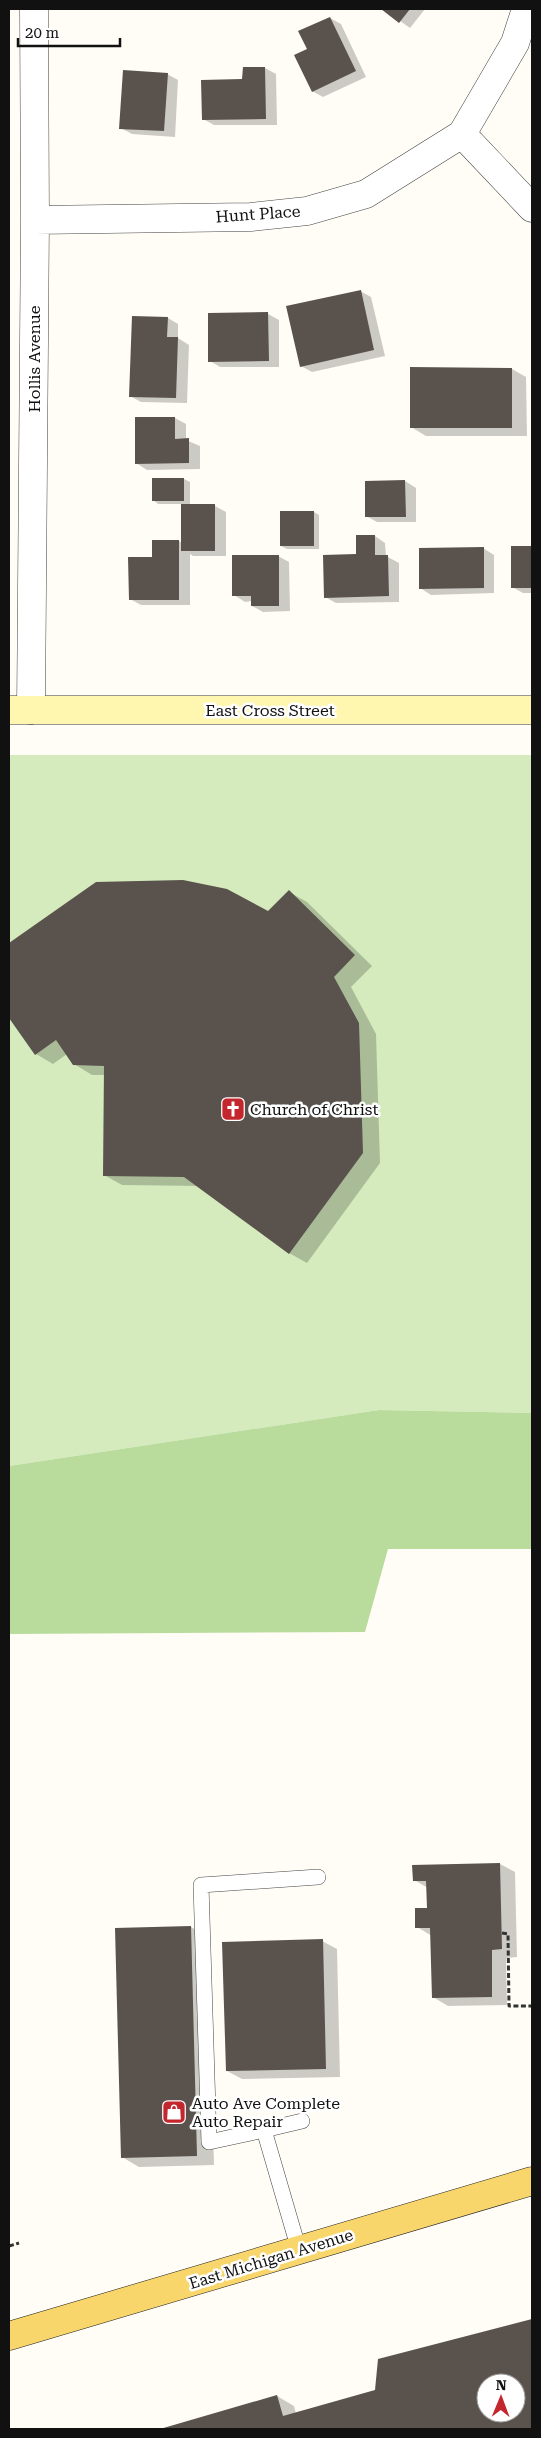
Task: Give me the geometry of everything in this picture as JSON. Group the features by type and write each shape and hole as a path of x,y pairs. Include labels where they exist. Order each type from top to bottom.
{"main road":[{"name":"East Michigan Avenue","path":"9,2336 532,2181"}],"street":[{"name":"Hollis Avenue","path":"20,710 35,220 34,9"},
{"name":"Hunt Place","path":"35,220 251,217 307,210 366,194 462,134 515,43 526,9"},
{"path":"462,134 532,208"},
{"name":"East Cross Street","path":"20,710 532,710"}],"lane":[{"path":"302,2121 209,2142 201,1885 318,1876"},
{"path":"264,2130 299,2250"}],"path":[{"path":"502,1934 508,1934 510,2006 532,2006"},
{"path":"9,2246 20,2243"}],"green space":[{"path":"9,755 532,755 532,1413 379,1410 9,1466"},
{"path":"379,1410 532,1413 532,1549 388,1549 365,1632 9,1634 9,1466"}],"building":[{"path":"381,9 410,9 399,23"},
{"path":"330,17 356,71 312,92 294,55 307,49 298,31"},
{"path":"243,67 265,67 266,119 202,120 201,80 242,79"},
{"path":"123,70 168,73 164,131 119,129"},
{"path":"361,290 374,350 300,367 286,306"},
{"path":"268,312 269,361 208,362 208,313"},
{"path":"132,316 168,317 167,337 178,337 176,398 129,397"},
{"path":"410,367 512,368 512,428 410,428"},
{"path":"135,417 175,417 175,439 189,438 189,463 135,464"},
{"path":"152,478 184,478 184,501 152,501"},
{"path":"405,480 406,517 365,517 365,481"},
{"path":"181,504 215,504 215,551 181,551"},
{"path":"280,511 314,511 314,546 280,546"},
{"path":"356,535 375,535 375,555 388,555 389,596 324,598 323,555 356,554"},
{"path":"152,540 179,540 179,600 129,600 128,557 152,557"},
{"path":"511,546 532,546 532,588 511,588"},
{"path":"484,547 484,588 419,589 419,548"},
{"path":"232,555 279,555 279,606 251,606 251,596 232,596"},
{"name":"Church of Christ","path":"183,880 227,889 268,911 289,890 355,955 334,977 359,1023 363,1153 289,1254 184,1177 103,1176 104,1066 73,1065 56,1040 35,1055 9,1018 9,943 96,882"},
{"path":"500,1863 502,1949 492,1950 492,1997 432,1998 430,1928 415,1928 415,1908 427,1908 426,1881 413,1881 412,1865"},
{"path":"191,1926 197,2156 121,2158 115,1928"},
{"path":"323,1939 326,2069 226,2071 222,1942"},
{"path":"532,2319 532,2429 160,2429 277,2395 283,2416 375,2390 378,2359"}],"place":[{"name":"Church of Christ","path":"233,1109"},
{"name":"Auto Ave Complete Auto Repair","path":"174,2112"}]}
